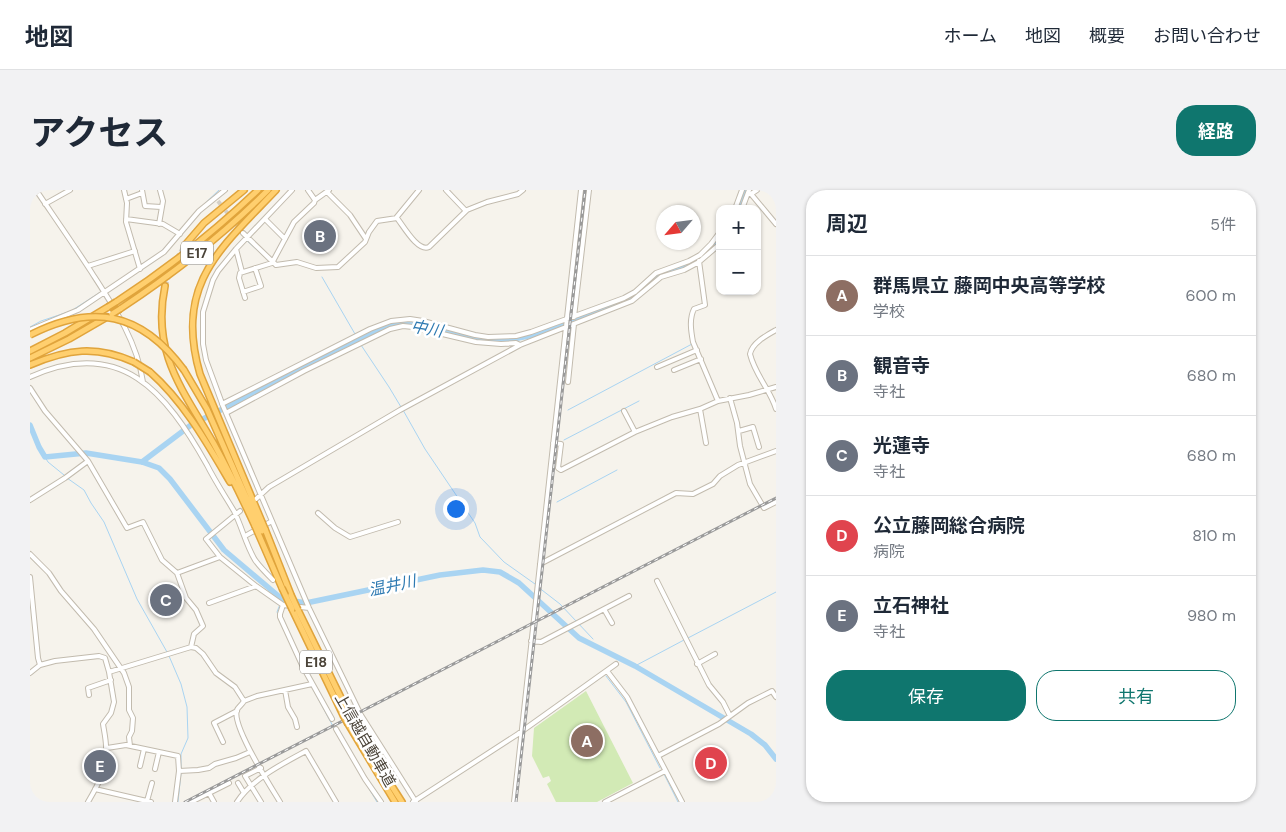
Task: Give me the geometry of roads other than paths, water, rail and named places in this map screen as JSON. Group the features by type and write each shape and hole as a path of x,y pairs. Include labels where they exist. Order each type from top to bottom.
{"highway":[{"path":"185,245 204,223 244,190"},
{"name":"E17","path":"30,351 108,307 113,301 185,254 258,190"},
{"name":"E17","path":"30,358 69,339 120,309 189,260 268,190"},
{"path":"257,525 200,374 193,345 192,325 199,289 210,263 229,239 276,190"},
{"path":"164,286 161,324 164,348 170,365 179,386 224,462 257,525"},
{"path":"30,335 52,324 71,318 90,317 117,319 136,326 152,335 166,348 184,370 206,409 260,532"},
{"path":"30,364 59,354 80,350 108,353 134,362 150,372 171,393 190,418 257,525"},
{"name":"上信越自動車道","path":"260,532 263,546 282,588 295,610 345,714 395,802"},
{"name":"上信越自動車道","path":"260,532 291,595 295,610"},
{"name":"上信越自動車道","path":"350,723 402,802"}],"street":[{"path":"36,190 105,293 113,301 138,356 144,382"},
{"path":"46,204 70,190"},
{"path":"124,190 126,219 140,268"},
{"path":"160,190 162,201 160,224"},
{"path":"30,330 73,313 164,252 200,211 225,190"},
{"path":"292,190 246,238 218,271 203,312 202,328 205,352 211,376 222,405 304,598 362,715 415,802 616,664"},
{"path":"308,190 314,200"},
{"path":"243,233 246,238 273,262 279,265 300,262 316,268 335,268 342,266 366,239 376,221 396,218 419,190"},
{"path":"446,190 466,211"},
{"path":"396,218 421,248 426,248 466,211 487,202 518,194 523,190"},
{"path":"514,802 582,190"},
{"path":"574,317 589,190"},
{"path":"744,205 749,193 757,190"},
{"path":"126,199 142,191 145,206 161,208"},
{"path":"242,272 273,262 294,222 314,203 314,200 328,191 350,216 366,239"},
{"path":"737,205 742,191 749,193 776,224"},
{"path":"214,198 218,201"},
{"path":"126,219 167,226 178,234"},
{"path":"264,219 285,239"},
{"path":"225,412 382,324 423,321 474,335 498,338 516,336 567,320 624,298 635,292 656,273 700,255 716,237"},
{"path":"256,498 269,487 402,409 520,345 632,301 661,277 684,270 699,262 716,247"},
{"path":"236,249 242,272 239,276 245,298"},
{"path":"88,266 135,251"},
{"path":"700,255 699,262 705,304 694,308 691,320 693,342 718,401"},
{"path":"244,292 261,286 255,268"},
{"path":"222,405 401,323 476,342 516,343 520,345"},
{"path":"568,382 574,324"},
{"path":"776,330 755,344 750,350 751,360 763,384 769,390 776,409"},
{"path":"657,367 697,350"},
{"path":"674,370 701,359"},
{"path":"30,377 64,365 89,362 126,370 156,392 184,426 235,515 255,560 273,580"},
{"path":"553,443 560,444 558,468 561,470 635,432 672,416 700,409 718,401 776,387"},
{"path":"30,388 45,411 88,461 127,528 143,522 162,560 178,573 186,598 196,610 203,626 194,634 191,647"},
{"path":"730,398 750,484 764,508 776,502"},
{"path":"700,409 706,443"},
{"path":"624,411 635,432"},
{"path":"739,431 754,427 760,447"},
{"path":"540,564 676,493 692,494 712,484 732,468 776,451"},
{"path":"30,500 88,461"},
{"path":"240,511 207,538 220,557 256,586 284,605 309,608"},
{"path":"318,513 335,528 350,537 398,522"},
{"path":"244,536 272,521"},
{"path":"30,554 48,572 61,591 94,629 124,672 129,687 129,710 133,718 132,731 129,737 130,746"},
{"path":"178,573 220,557"},
{"path":"30,577 32,621 40,665"},
{"path":"657,581 697,664 709,685 723,702 726,718"},
{"path":"209,603 256,586"},
{"path":"531,641 541,642 629,596"},
{"path":"284,605 280,617 312,684 332,719"},
{"path":"604,609 612,623"},
{"path":"109,672 191,647 196,648 203,654 216,673 235,687 244,701"},
{"path":"697,664 715,654"},
{"path":"30,673 40,665 56,661 99,656 105,658 114,702 111,713 103,724 107,748 104,769 88,802"},
{"path":"607,671 627,697 682,802"},
{"path":"89,695 88,688 111,680"},
{"path":"223,742 214,723 237,710 244,701 257,696 312,684"},
{"path":"285,690 288,707 297,726"},
{"path":"658,756 772,691 776,697"},
{"path":"237,710 237,722 250,752 280,802"},
{"path":"336,728 381,802"},
{"path":"107,748 126,745 178,756 179,771 175,802"},
{"path":"140,766 144,749"},
{"path":"237,802 242,795 265,776 306,751 336,802"},
{"path":"155,769 159,752"},
{"path":"179,771 209,768 215,764 250,752"},
{"path":"260,802 245,776 261,768"},
{"path":"606,802 665,771"},
{"path":"192,802 229,782"},
{"path":"95,789 149,802 152,783"},
{"path":"238,783 244,802"},
{"path":"209,793 214,802"},
{"path":"201,797 206,802"}],"waterway":[{"path":"198,210 219,190"},
{"name":"中川","path":"740,205 745,190"},
{"path":"369,229 376,220"},
{"path":"160,253 184,226"},
{"path":"246,240 267,259"},
{"name":"中川","path":"142,462 191,425 387,326 413,324 476,339 489,340 507,340 542,333 627,299 638,293 657,276 688,265 703,257 716,243"},
{"path":"296,260 312,265"},
{"path":"322,277 355,334"},
{"path":"108,288 113,284"},
{"path":"30,327 41,321 71,311 99,293"},
{"path":"568,410 692,344"},
{"path":"361,345 401,407"},
{"path":"564,440 639,401"},
{"path":"403,410 425,449 475,523 480,537 504,562 535,584"},
{"name":"温井川","path":"30,425 45,457 86,453 142,462 159,468 170,479 224,550 282,599 306,603 440,575 483,570 500,572 519,583 579,638 635,666 751,734 765,745 776,759"},
{"path":"45,457 48,462 64,475"},
{"path":"557,502 617,470"},
{"path":"67,478 84,490 104,522 137,599 167,652"},
{"path":"538,587 560,604 593,639"},
{"path":"688,638 776,592"},
{"path":"279,616 277,612 282,599"},
{"path":"635,666 684,640"},
{"path":"169,656 181,684 187,707 188,738 181,754 181,769"},
{"path":"299,663 335,730"},
{"path":"606,676 626,702 660,768"},
{"path":"340,740 377,802"},
{"path":"178,802 181,773"},
{"path":"664,774 678,802"}],"tunnel":[{"path":"218,201 243,233"},
{"path":"165,286 172,267 185,245"}],"railway":[{"path":"516,802 585,190"},
{"path":"185,802 776,498"}],"place":[{"name":"観音寺","path":"320,236"},
{"name":"光蓮寺","path":"166,600"},
{"name":"群馬県立 藤岡中央高等学校","path":"587,741"},
{"name":"公立藤岡総合病院","path":"711,763"},
{"name":"立石神社","path":"100,766"}]}
